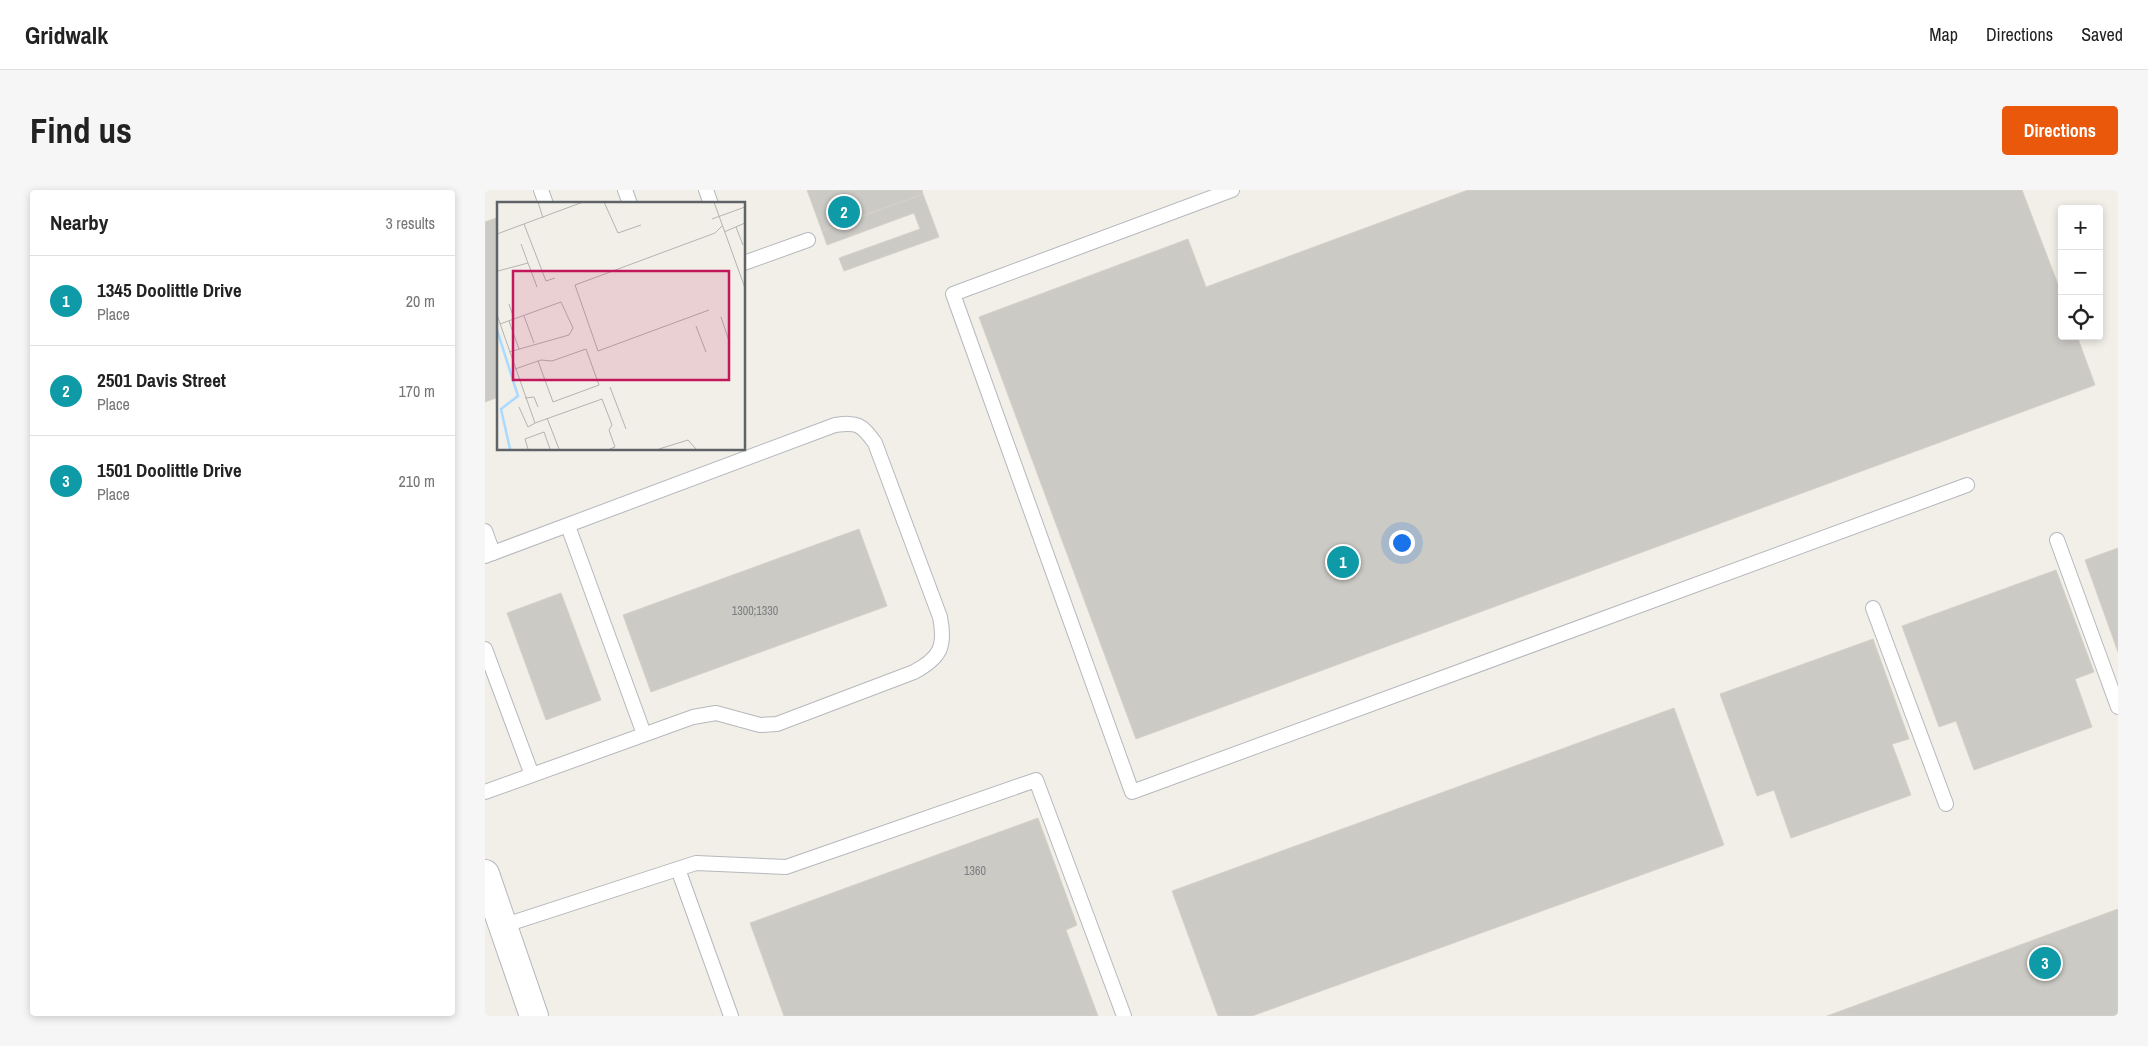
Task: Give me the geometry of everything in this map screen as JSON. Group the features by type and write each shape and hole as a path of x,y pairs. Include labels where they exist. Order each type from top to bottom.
{"street":[{"path":"485,874 533,1016"}],"lane":[{"path":"541,190 545,202"},
{"path":"625,190 629,202"},
{"path":"706,190 710,202"},
{"path":"1233,190 953,294 1132,792 1967,485"},
{"path":"745,263 808,240"},
{"path":"485,531 489,555 835,425 853,423 866,431 875,443 940,618 944,634 941,648 930,663 914,672 777,724 760,725 717,713 693,716 485,792"},
{"path":"568,526 637,737"},
{"path":"2057,540 2118,707"},
{"path":"1873,608 1946,804"},
{"path":"485,648 532,775"},
{"path":"502,926 696,863 786,867 1036,780 1124,1016"},
{"path":"678,869 731,1016"}],"building":[{"path":"807,190 922,190 923,194 822,231"},
{"path":"1468,190 2022,190 2058,284 2058,340 2078,340 2095,385 1136,739 979,317 1188,239 1206,287"},
{"path":"923,194 939,237 844,271 839,258 920,229 914,213 827,245 822,231"},
{"path":"497,218 497,398 485,402 485,222"},
{"path":"859,529 887,606 651,692 623,615"},
{"path":"2118,548 2118,652 2085,560"},
{"path":"2056,570 2094,672 2075,679 2092,727 1974,770 1956,721 1939,727 1902,626"},
{"path":"561,593 601,700 546,720 507,613"},
{"path":"1873,639 1909,739 1892,744 1911,795 1791,838 1774,790 1757,796 1720,694"},
{"path":"1674,708 1724,845 1252,1016 1218,1016 1172,891"},
{"path":"1038,818 1077,925 1066,930 1098,1016 784,1016 750,923"},
{"path":"2118,909 2118,1016 1827,1016"}],"place":[{"name":"2501 Davis Street","path":"844,212"},
{"name":"1345 Doolittle Drive","path":"1343,562"},
{"name":"1501 Doolittle Drive","path":"2045,963"}]}
